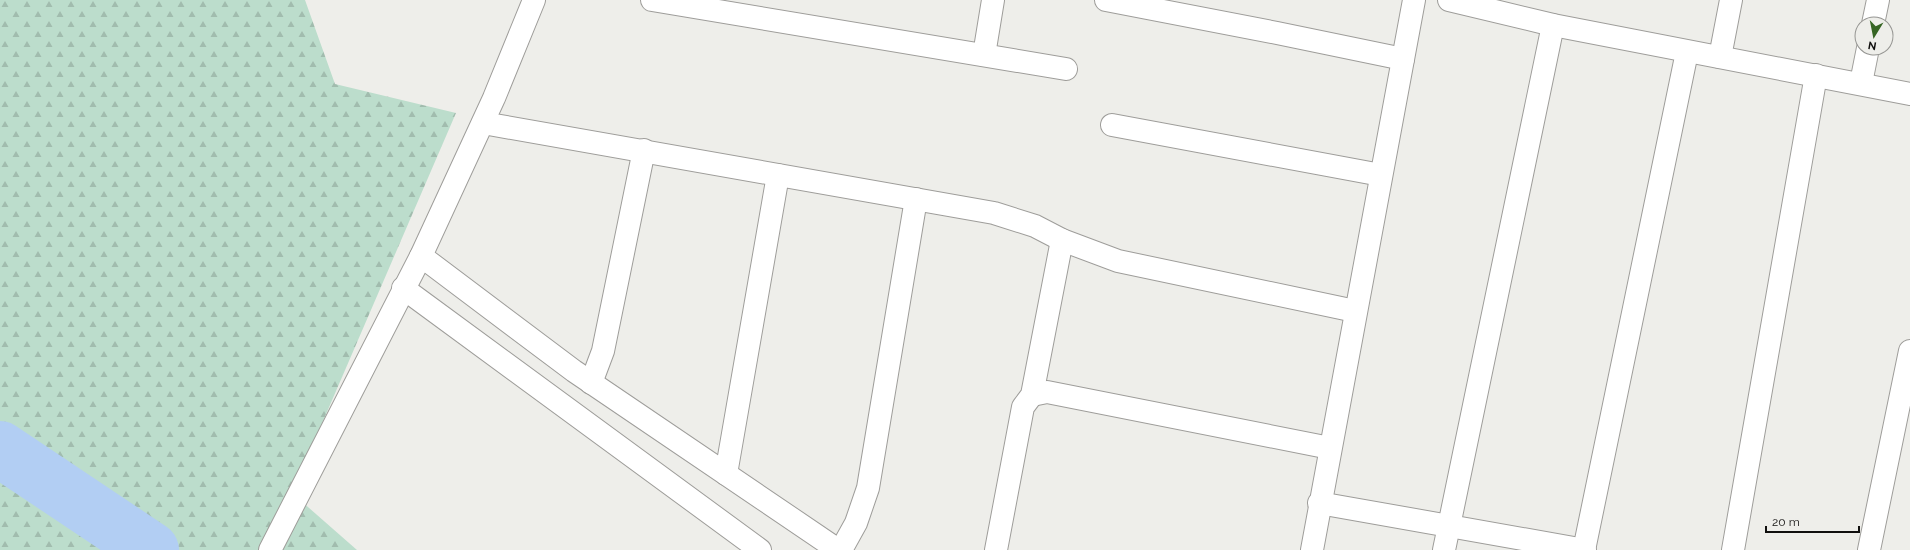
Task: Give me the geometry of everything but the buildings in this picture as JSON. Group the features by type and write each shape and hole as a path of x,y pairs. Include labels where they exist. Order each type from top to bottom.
{"street":[{"path":"270,550 421,256 483,123 534,0"},
{"path":"652,0 1066,69"},
{"path":"984,56 993,0"},
{"path":"1106,0 1277,32 1403,59"},
{"path":"1312,550 1319,503 1414,0"},
{"path":"1450,0 1553,25 1687,52 1861,83 1910,94"},
{"path":"1720,57 1731,0"},
{"path":"1875,16 1878,0"},
{"path":"1444,550 1553,25"},
{"path":"1319,503 1584,550 1687,52"},
{"path":"1861,83 1866,56"},
{"path":"1733,550 1816,75"},
{"path":"483,123 644,150 994,213 1035,226 1062,240 1118,261 1355,311"},
{"path":"1112,125 1381,175"},
{"path":"591,382 603,351 644,150"},
{"path":"726,474 778,175"},
{"path":"841,550 856,523 868,488 916,199"},
{"path":"996,550 1023,407 1032,395 1062,240"},
{"path":"421,256 591,382 838,550"},
{"path":"404,288 760,550"},
{"path":"1869,550 1910,351"},
{"path":"1032,395 1047,392 1330,448"}],"green space":[{"path":"0,0 305,0 335,84 456,113 292,493 357,550 0,550"}],"waterway":[{"path":"0,449 151,550"}]}
